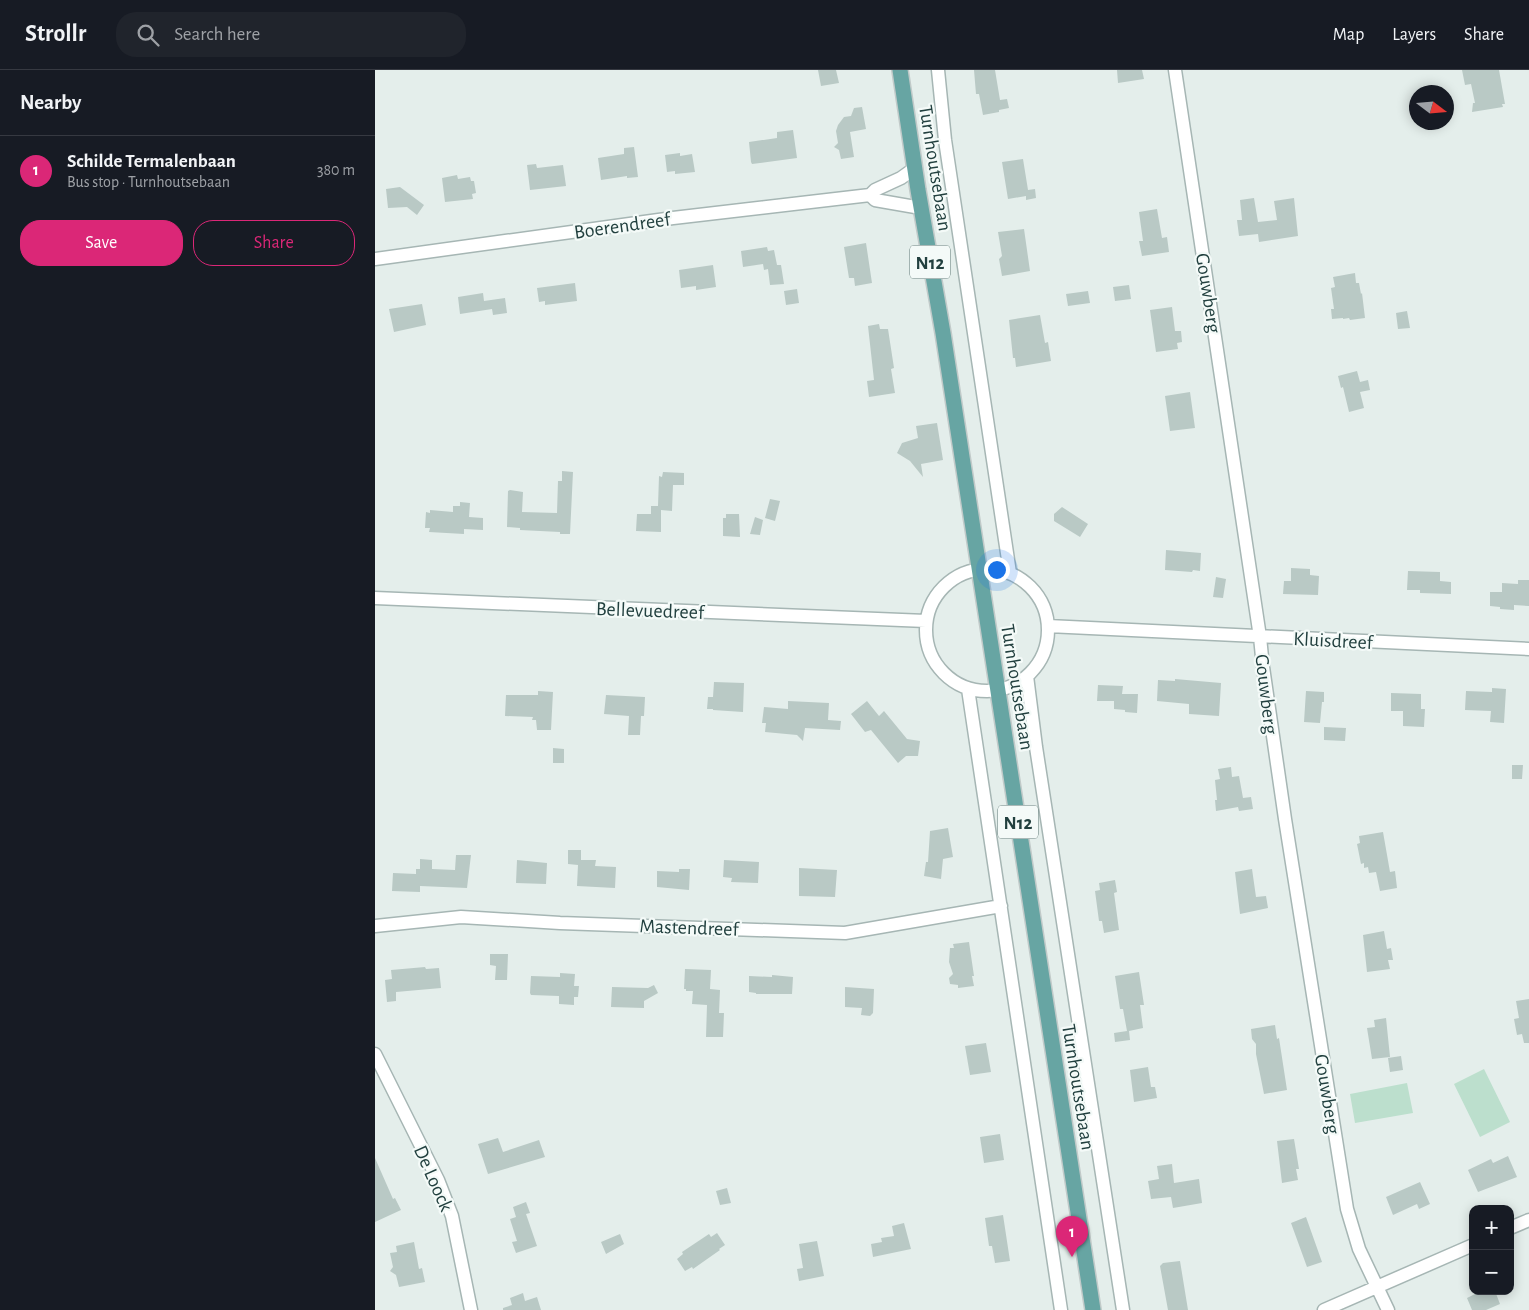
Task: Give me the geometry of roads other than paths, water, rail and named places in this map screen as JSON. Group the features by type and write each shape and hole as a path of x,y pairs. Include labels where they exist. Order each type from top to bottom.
{"main road":[{"name":"Turnhoutsebaan","path":"900,70 921,208 943,333 1093,1310"}],"street":[{"name":"Turnhoutsebaan","path":"938,70 945,140 1010,573"},
{"name":"Gouwberg","path":"1175,70 1260,637 1282,800 1347,1209 1359,1249 1389,1310"},
{"name":"Boerendreef","path":"375,259 673,218 870,195 875,190 901,178 915,168"},
{"name":"Boerendreef","path":"870,195 875,200 921,208"},
{"path":"979,569 995,569 1010,573 1025,582 1036,594 1044,609 1048,626 1046,645 1039,662 1027,676 1013,685 998,690 968,689 953,681 936,665 927,644 926,621 930,606 938,592 959,575 979,569"},
{"name":"Bellevuedreef","path":"375,598 926,621"},
{"name":"Kluisdreef","path":"1048,626 1529,649"},
{"name":"Turnhoutsebaan","path":"1027,676 1036,747 1123,1310"},
{"path":"968,689 1061,1310"},
{"name":"Mastendreef","path":"375,926 461,917 560,923 845,932 1001,906"},
{"name":"De Loock","path":"375,1054 438,1180 452,1216 471,1310"},
{"path":"1514,1226 1529,1220"},
{"path":"1324,1310 1469,1247"}],"place":[{"name":"Schilde Termalenbaan","path":"1072,1257"}]}
